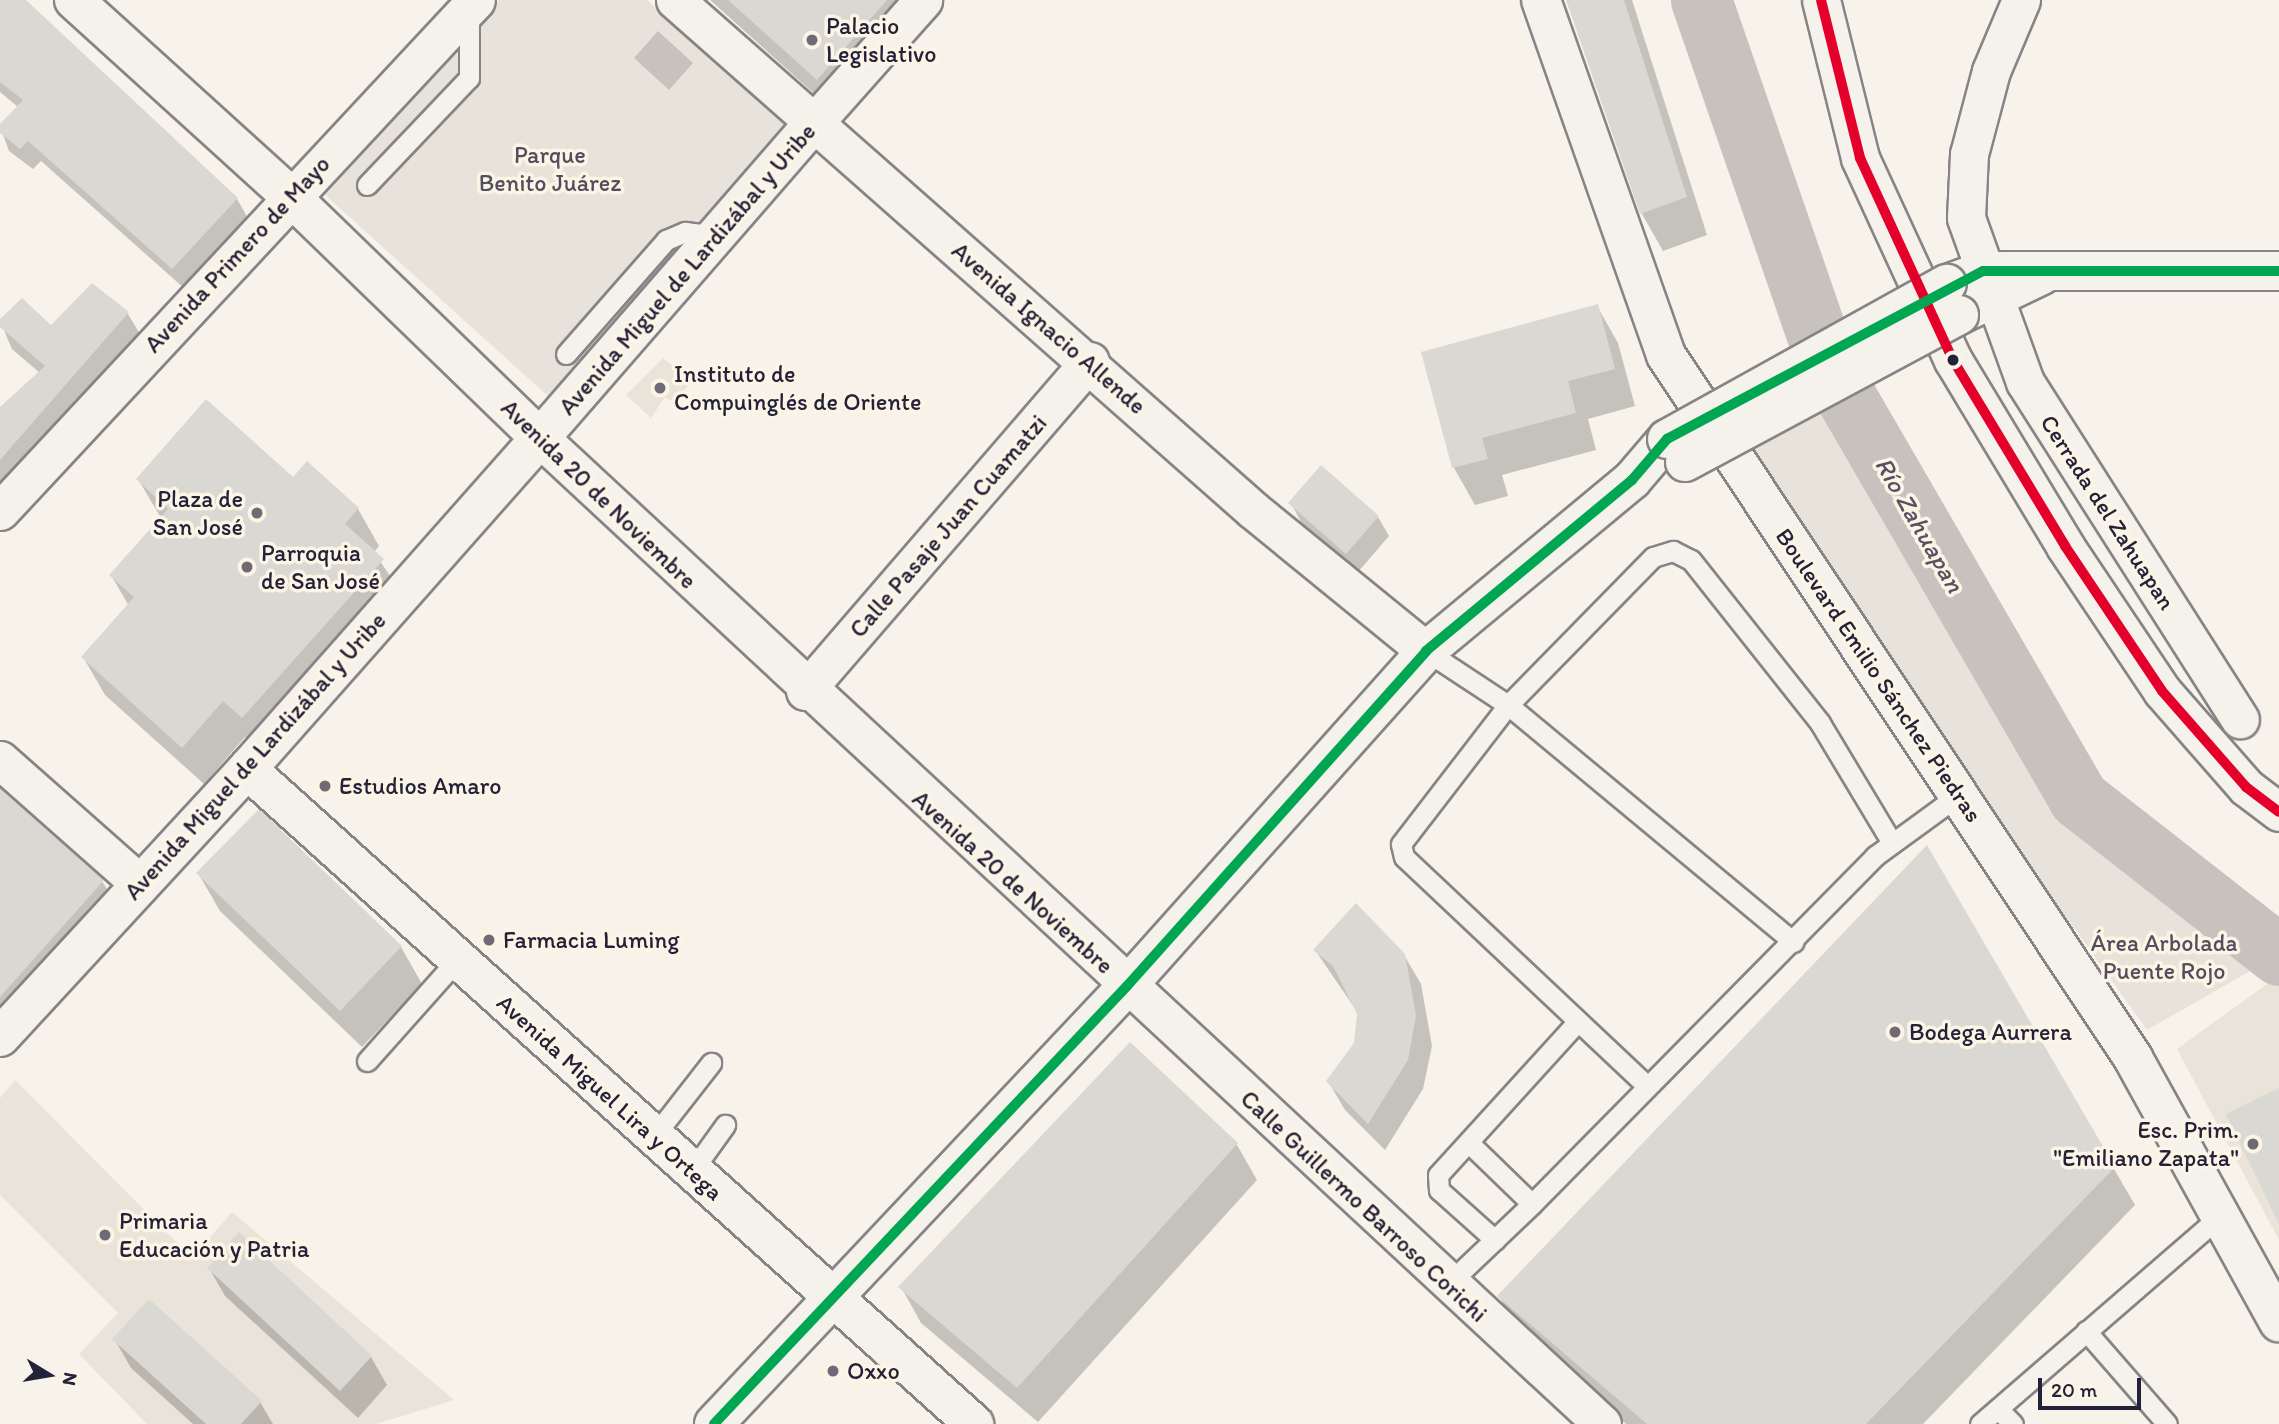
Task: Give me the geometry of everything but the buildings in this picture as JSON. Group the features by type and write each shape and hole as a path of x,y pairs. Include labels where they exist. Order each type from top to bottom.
{"main road":[{"name":"Avenida 20 de Noviembre","path":"74,0 290,196 540,438"},
{"name":"Boulevard Emilio Sánchez Piedras","path":"1541,0 1666,355 2133,1058 2279,1322"},
{"name":"Avenida Miguel de Lardizábal y Uribe","path":"0,1037 247,769 718,236 813,124"},
{"path":"715,1424 1127,986 1426,651 1632,480 1676,450 1953,300 1988,284 2049,271 2279,271"},
{"name":"Avenida Miguel Lira y Ortega","path":"247,769 832,1299 974,1424"}],"street":[{"name":"Avenida Ignacio Allende","path":"675,0 813,124 1090,361 1253,510 1426,651"},
{"name":"Avenida Miguel de Lardizábal y Uribe","path":"813,124 923,0"},
{"path":"1821,0 1860,158 1953,360 2064,546 2162,691 2246,786 2279,812"},
{"name":"Cerrada del Zahuapan","path":"2021,0 1991,71 1969,153 1966,218 2025,382 2240,719"},
{"name":"Avenida Primero de Mayo","path":"0,511 290,196 472,4"},
{"name":"Calle Pasaje Juan Cuamatzi","path":"805,691 1090,361"},
{"name":"Avenida 20 de Noviembre","path":"540,438 805,691 1127,986"},
{"path":"0,761 140,884"},
{"name":"Calle Guillermo Barroso Corichi","path":"1127,986 1602,1424"}],"lane":[{"path":"367,185 469,78 472,4"},
{"path":"566,354 666,240 685,232 718,236"},
{"path":"1646,1085 1404,857 1406,832 1508,705 1653,557 1673,551 1691,560 1820,723 1892,843"},
{"path":"1426,651 1508,705 1793,942"},
{"path":"1448,1284 1532,1204 1646,1085 1892,843 1960,794"},
{"path":"367,1061 458,959"},
{"path":"1495,1240 1435,1185 1578,1021"},
{"path":"654,1136 711,1063"},
{"path":"692,1171 725,1125"},
{"path":"1470,1144 1532,1204"},
{"path":"1980,1424 2221,1215"},
{"path":"2086,1331 2167,1424"},
{"path":"1998,1409 2013,1424"}],"shaded area":[{"path":"658,31 693,63 669,90 634,58"},
{"name":"Instituto de Compuinglés de Oriente","path":"663,358 692,380 675,403 665,397 651,418 626,395"},
{"name":"Esc. Prim. \"Emiliano Zapata\"","path":"2274,979 2279,982 2279,1240 2177,1049"},
{"name":"Primaria Educación y Patria","path":"15,1080 192,1258 232,1212 454,1400 376,1424 147,1424 79,1354 118,1313 0,1195 0,1098"}],"green space":[{"name":"Parque Benito Juárez","path":"499,0 647,0 788,127 548,396 325,195"},
{"name":"Área Arbolada Puente Rojo","path":"1821,398 1976,673 2109,843 2261,965 2147,1030 1738,457"}],"waterway":[{"name":"Río Zahuapan","path":"1701,0 1828,366 2078,798 2279,955"}],"transit line":[{"path":"1821,0 1860,158 1953,360 2065,546 2162,691 2246,787 2279,812"},
{"path":"714,1424 1127,986 1426,651 1632,480 1667,439 1983,271 2279,271"}],"place":[{"name":"Palacio Legislativo","path":"812,40"},
{"name":"Instituto de Compuinglés de Oriente","path":"660,388"},
{"name":"Plaza de San José","path":"257,513"},
{"name":"Parroquia de San José","path":"247,567"},
{"name":"Estudios Amaro","path":"325,786"},
{"name":"Farmacia Luming","path":"489,940"},
{"name":"Bodega Aurrera","path":"1895,1032"},
{"name":"Esc. Prim. \"Emiliano Zapata\"","path":"2253,1144"},
{"name":"Primaria Educación y Patria","path":"105,1235"},
{"name":"Oxxo","path":"833,1371"}]}
